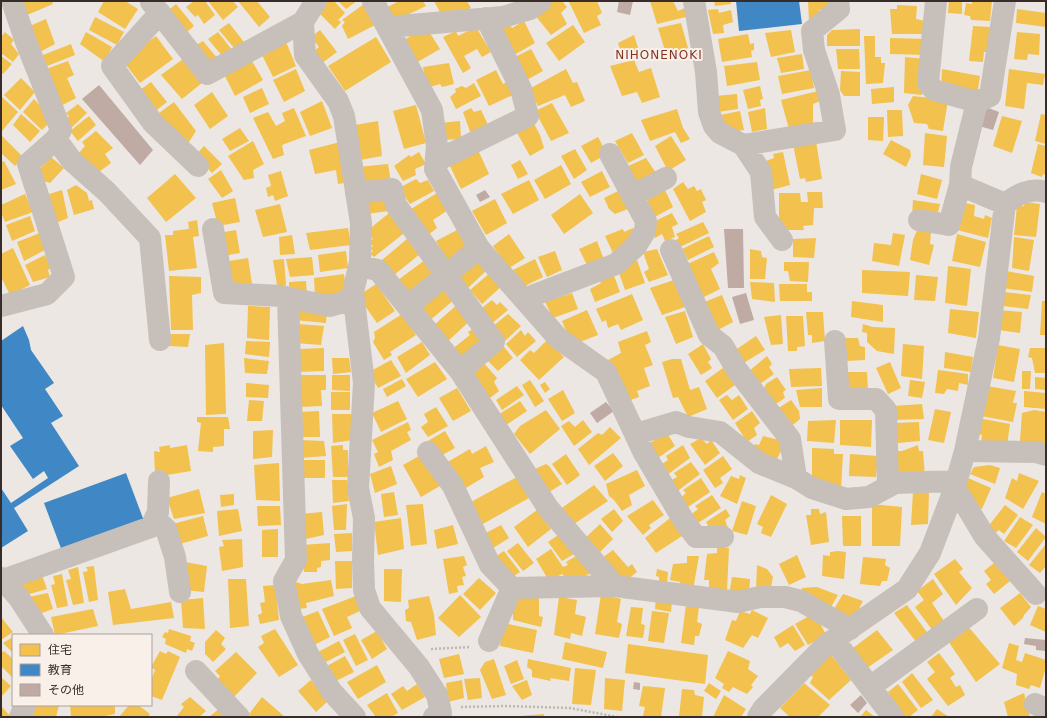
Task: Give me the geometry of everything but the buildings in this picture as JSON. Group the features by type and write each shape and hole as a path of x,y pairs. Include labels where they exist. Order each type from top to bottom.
{"street":[{"path":"3,301 47,294 64,277 28,164 56,139 61,130 26,42 12,1"},
{"path":"198,166 154,123 112,66 155,7 207,74 302,22 316,1"},
{"path":"374,1 432,110 437,146 435,169 480,248 558,338 606,372 644,453 684,521 696,537 722,537"},
{"path":"388,26 503,17 530,9 541,1"},
{"path":"694,1 706,72 709,112 714,126 720,133 743,145 761,172 765,217 782,240"},
{"path":"743,145 835,130 829,95 814,50 812,31 839,9 838,1"},
{"path":"936,1 928,83 934,90 976,102 990,96 1005,1"},
{"path":"436,161 528,116 520,89 486,18"},
{"path":"302,22 305,55 338,101 344,116 361,223 359,266 353,292 364,383 358,488 364,518 362,560 364,590 370,608 419,667 437,695 442,715"},
{"path":"919,220 950,225 960,185 961,167 976,102"},
{"path":"56,139 72,161 107,192 150,238 160,340"},
{"path":"524,299 616,264 636,246 645,232 646,221 610,154"},
{"path":"632,196 666,178"},
{"path":"960,185 1005,204"},
{"path":"356,194 392,189 396,205 494,342 460,371"},
{"path":"758,717 763,708 826,645 907,589 930,553 956,485 965,451 989,338 1005,204 1021,193 1039,190 1046,192"},
{"path":"213,229 224,293 282,296 330,306 354,299"},
{"path":"408,306 480,248"},
{"path":"671,250 709,335 723,346 740,375 790,439 796,478"},
{"path":"359,266 378,270 408,306 460,371 548,508 615,586"},
{"path":"288,298 296,560 284,581 291,616 308,654 332,692 356,717"},
{"path":"835,341 839,399 876,399 886,410 888,487"},
{"path":"636,434 676,422 689,427 720,432 759,463 796,478 812,488 846,499 869,497 896,483 956,485"},
{"path":"965,451 1036,452 1046,455"},
{"path":"428,452 453,486 490,565 512,588 615,586 738,602 760,597 785,597 801,601 842,634 870,687 893,717"},
{"path":"42,634 19,598 2,579 151,527 158,512 159,481"},
{"path":"956,485 962,499 984,537 1036,594"},
{"path":"155,519 166,529 175,557 180,592"},
{"path":"489,641 512,588"},
{"path":"870,687 977,609"},
{"path":"196,671 239,717"},
{"path":"20,717 25,706"}],"path":[{"path":"433,655 431,649 482,646 489,641"},
{"path":"442,715 460,707 527,706 570,708 617,717"}],"district":[{"name":"NIHONENOKI","path":"659,55"}]}
